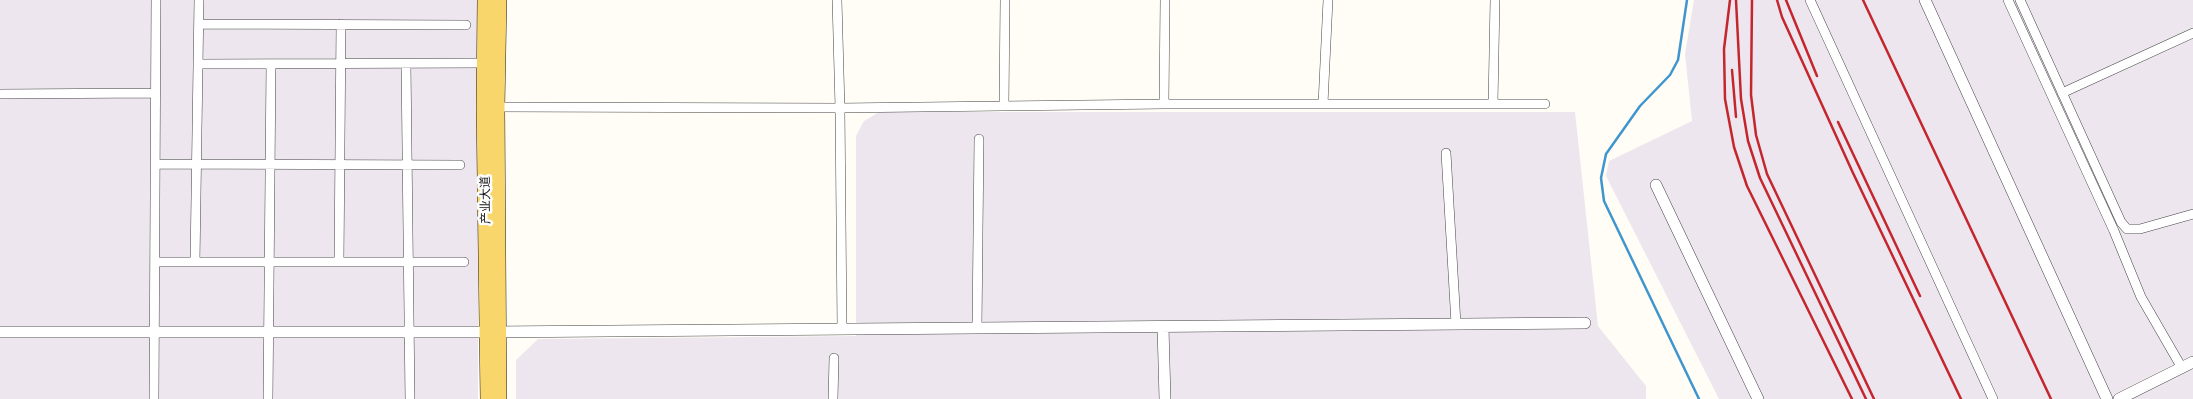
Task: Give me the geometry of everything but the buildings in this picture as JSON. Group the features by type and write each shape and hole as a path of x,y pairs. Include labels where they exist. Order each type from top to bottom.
{"main road":[{"name":"产业大道","path":"485,0 484,63 490,107"},
{"name":"产业大道","path":"499,0 490,107 494,332 499,399"},
{"name":"产业大道","path":"488,399 494,332"}],"street":[{"path":"154,399 156,0"},
{"path":"195,262 199,0"},
{"path":"837,0 842,329"},
{"path":"1004,106 1006,0"},
{"path":"1164,104 1165,0"},
{"path":"1323,104 1328,0"},
{"path":"1493,104 1494,0"},
{"path":"1810,0 1993,399"},
{"path":"1924,0 2107,399"},
{"path":"2008,0 2114,231 2141,297 2182,368"},
{"path":"2020,0 2121,222 2128,229 2140,229 2193,214"},
{"path":"198,24 466,25"},
{"path":"339,262 341,24"},
{"path":"2062,93 2193,33"},
{"path":"198,64 484,63"},
{"path":"268,399 271,64"},
{"path":"406,64 410,399"},
{"path":"0,94 156,93"},
{"path":"490,107 840,108 1164,104 1545,104"},
{"path":"977,328 979,139"},
{"path":"1446,153 1456,324"},
{"path":"155,164 460,165"},
{"path":"1656,185 1758,399"},
{"path":"155,262 464,262"},
{"path":"0,332 494,332 1585,323"},
{"path":"1163,327 1165,399"},
{"path":"833,399 834,358"},
{"path":"2119,399 2193,362"}],"shaded area":[{"path":"0,0 478,0 478,399 0,399"},
{"path":"1694,0 2193,0 2193,399 1719,399 1606,176 1609,161 1692,121 1685,54"},
{"path":"879,112 1575,112 1598,326 1646,386 1646,399 516,399 516,360 538,339 856,336 856,136 864,121"}],"waterway":[{"path":"1687,0 1678,60 1670,75 1640,106 1606,154 1601,178 1604,201 1699,399"}],"railway":[{"path":"1730,0 1724,49 1725,99 1734,147 1747,186 1852,399"},
{"path":"1736,0 1741,99 1748,141 1760,178 1866,399"},
{"path":"1752,0 1751,95 1756,135 1767,174 1874,399"},
{"path":"1777,0 1782,17 1853,173 1961,399"},
{"path":"1786,0 1817,76"},
{"path":"1863,0 2051,399"},
{"path":"1732,70 1736,117"},
{"path":"1838,122 1920,296"}]}
